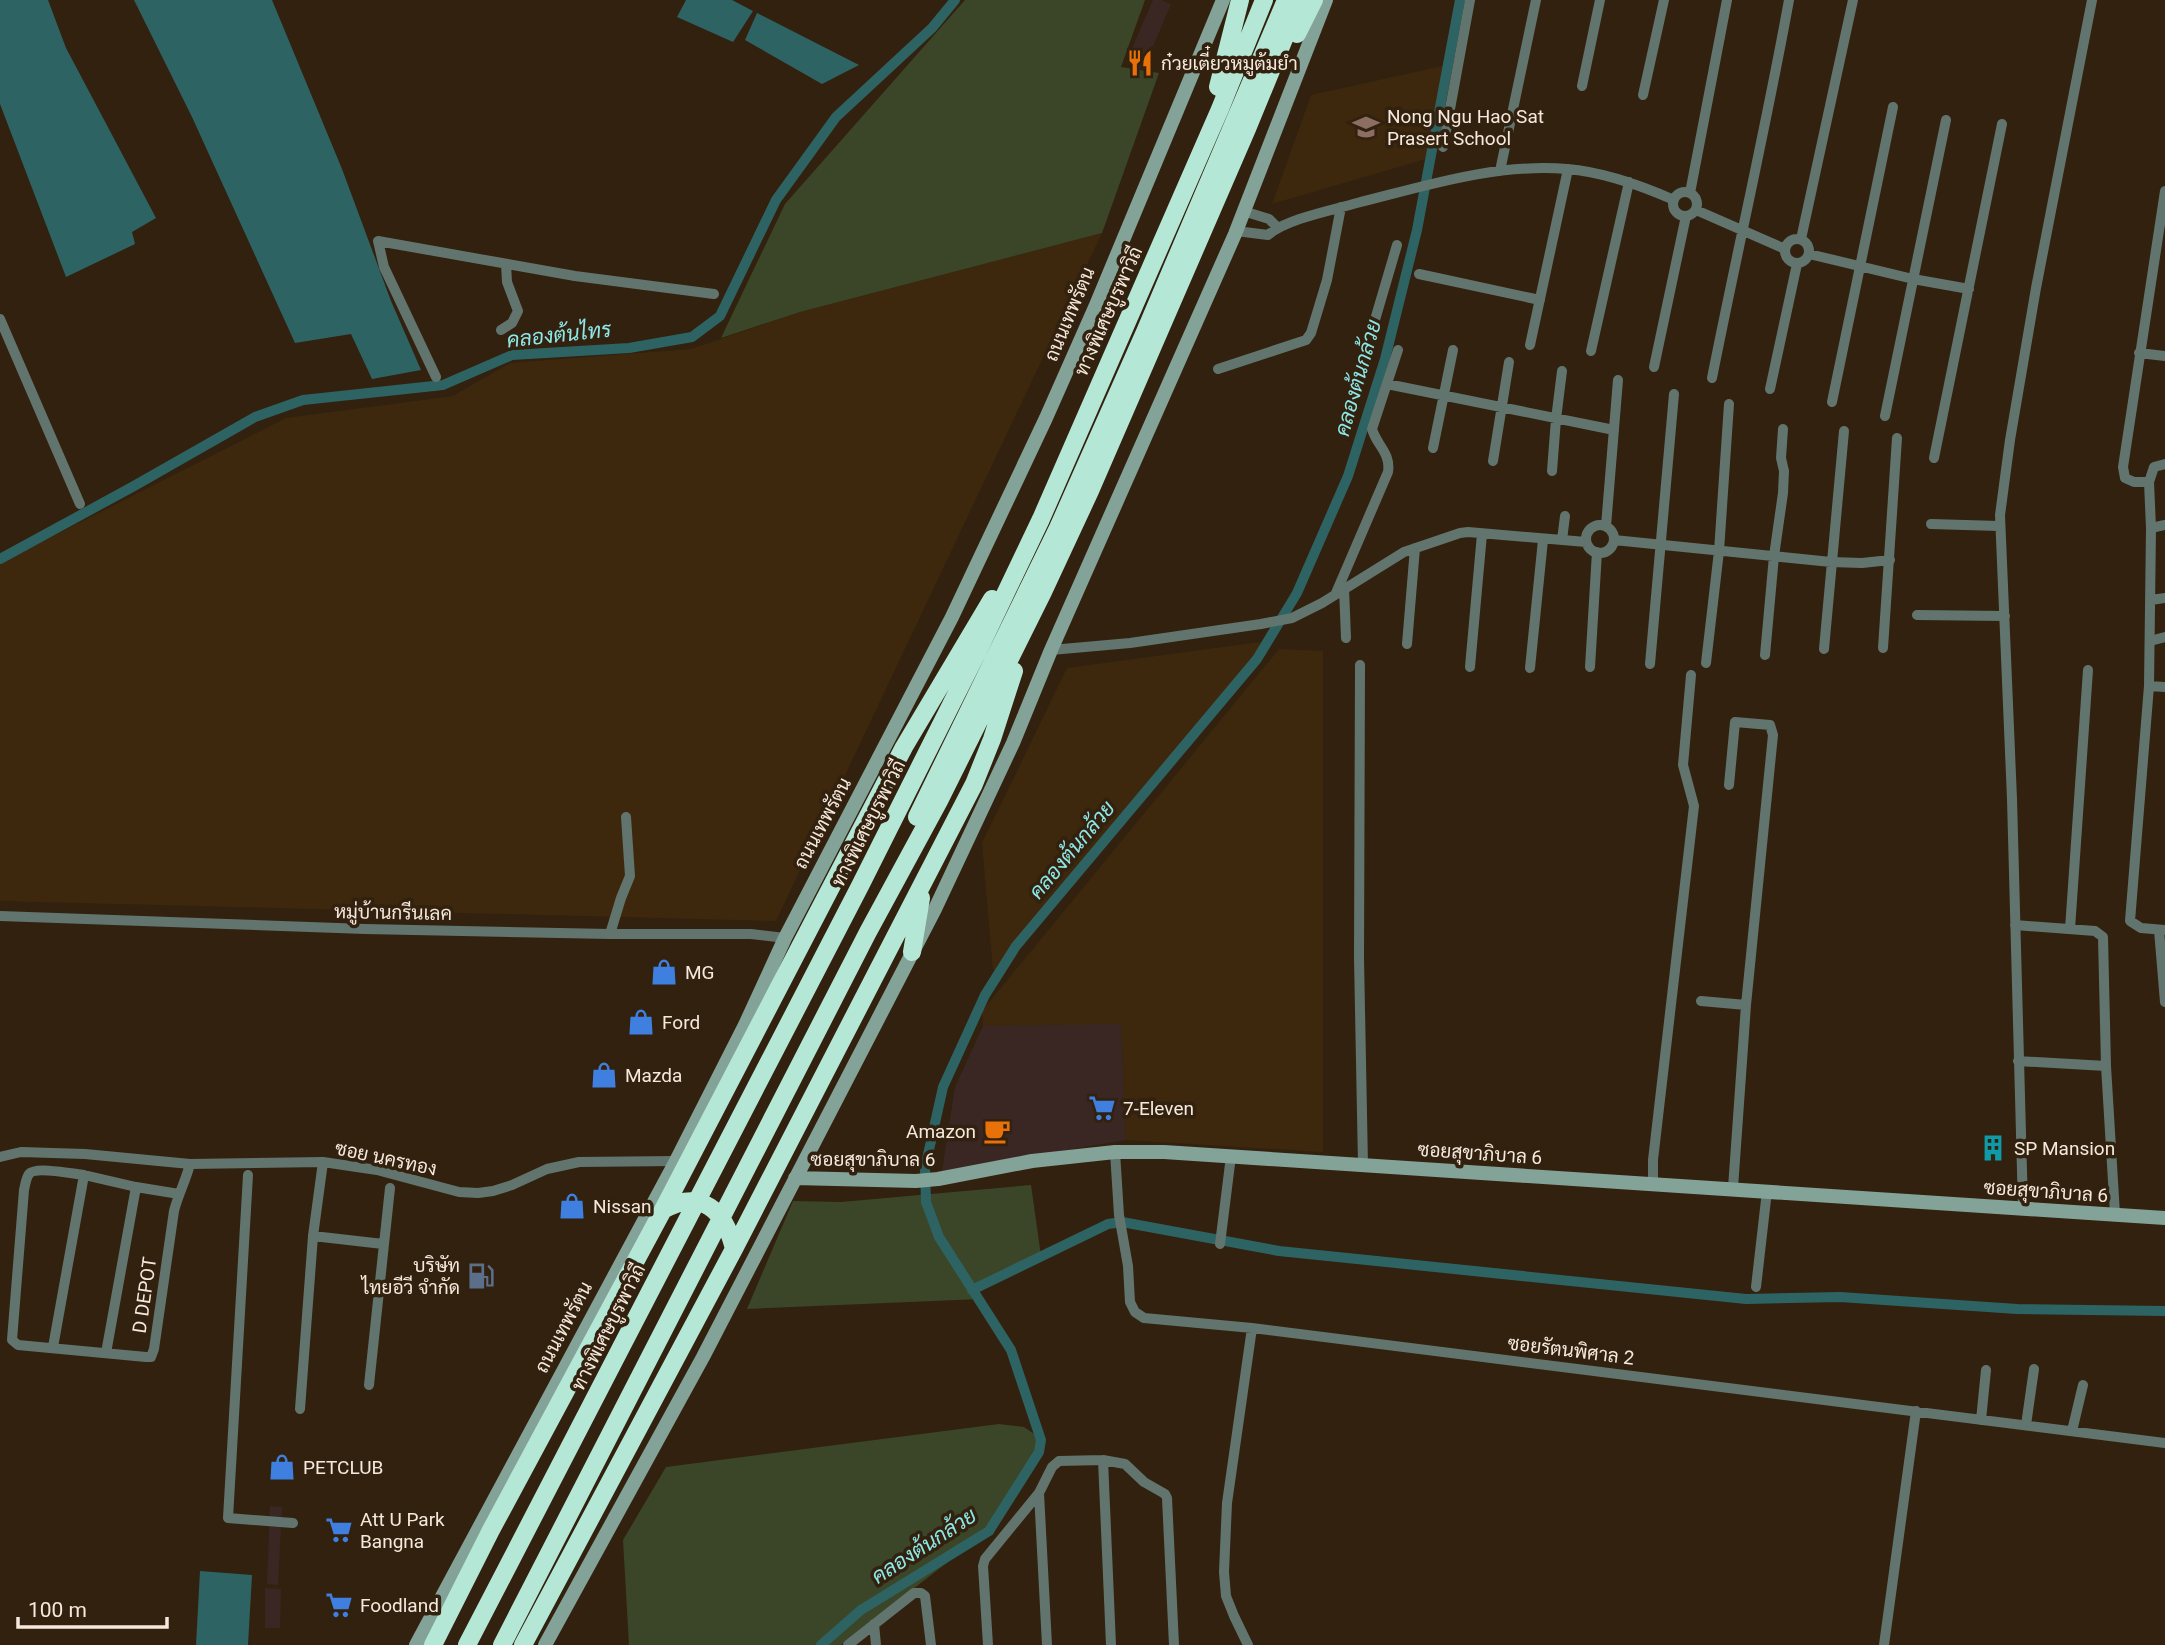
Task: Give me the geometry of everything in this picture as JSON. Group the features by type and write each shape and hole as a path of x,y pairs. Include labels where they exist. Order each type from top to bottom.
{"highway":[{"path":"1219,87 1240,0"},
{"path":"458,1645 752,1085 882,822 961,673 1035,514 1219,87 1253,0"},
{"name":"ทางพิเศษบูรพาวิถี","path":"467,1645 860,886 978,651 1041,519 1220,109 1264,0"},
{"path":"490,1645 878,895 996,657 1058,528 1145,332 1286,0"},
{"path":"502,1645 868,932 996,690 1084,504 1248,130 1300,0"},
{"path":"1248,130 1314,0"},
{"path":"433,1645 904,747 1041,519"},
{"path":"523,1645 734,1249 974,784 1002,710 1058,528"},
{"path":"912,952 939,801"},
{"path":"663,1209 685,1200 713,1208 725,1221 734,1249"}],"main road":[{"name":"ถนนเทพรัตน","path":"416,1645 676,1161 785,938 910,701 1004,510 1096,305 1223,0"},
{"path":"545,1645 703,1357 935,909 1013,743 1051,650 1236,231 1326,0"},
{"name":"ซอยสุขาภิบาล 6","path":"795,1178 916,1181 1032,1161 1115,1152 1164,1152 2165,1218"}],"street":[{"path":"1443,147 1470,0"},
{"path":"1500,171 1536,0"},
{"path":"1582,86 1600,0"},
{"path":"1643,95 1664,0"},
{"path":"1690,193 1727,0"},
{"path":"1712,378 1741,230 1772,96 1789,0"},
{"path":"1801,239 1853,0"},
{"path":"2023,1208 2005,616 1999,526 2010,440 2036,288 2092,0"},
{"path":"1832,402 1893,107"},
{"path":"1885,416 1946,120"},
{"path":"1934,458 2002,124"},
{"path":"1530,345 1567,169"},
{"path":"1236,231 1268,235 1277,227 1341,208 1455,178 1500,171 1567,169 1597,174 1629,182 1674,200"},
{"path":"1591,351 1629,182"},
{"path":"2149,482 2134,482 2125,478 2123,473 2165,191"},
{"path":"1686,216 1675,212 1674,200 1682,192 1690,193 1696,199 1696,210"},
{"path":"1218,369 1306,340 1311,333 1327,280 1341,208"},
{"path":"1696,210 1785,249 1789,261 1797,264 1805,261 1809,254 1809,246 1801,239 1792,240 1785,249"},
{"path":"1654,367 1686,216 1696,210"},
{"path":"1243,211 1269,219 1277,227"},
{"path":"436,377 384,267 378,241 575,276 714,294"},
{"path":"1367,347 1397,245"},
{"path":"1809,254 1913,279 1969,289"},
{"path":"501,330 512,323 518,311 507,282 506,264"},
{"path":"1770,389 1797,264"},
{"path":"1419,274 1540,300"},
{"path":"0,318 80,504"},
{"path":"1346,638 1340,591 1388,472 1388,459 1372,429 1398,350"},
{"path":"1433,448 1453,350"},
{"path":"2139,353 2165,356"},
{"path":"1493,461 1509,362"},
{"path":"1552,471 1562,371"},
{"path":"1606,526 1618,380"},
{"path":"1387,384 1614,430"},
{"path":"1650,664 1674,394"},
{"path":"1706,663 1719,551 1729,404"},
{"path":"1765,655 1783,493 1783,429"},
{"path":"1824,649 1844,431"},
{"path":"1883,648 1897,438"},
{"path":"2165,464 2154,467 2149,482 2149,686 2130,921 2141,928 2162,930 2165,1002"},
{"path":"1562,540 1564,516"},
{"path":"1598,524 1606,526 1613,534 1614,540 1608,550 1597,552 1590,549 1586,542 1591,528 1598,524"},
{"path":"1931,524 1999,526"},
{"path":"2151,528 2165,525"},
{"path":"1051,650 1130,643 1292,618 1415,548 1460,533 1586,542"},
{"path":"1470,667 1482,534"},
{"path":"1530,668 1543,540"},
{"path":"1614,540 1831,562 1889,560"},
{"path":"1407,644 1415,548"},
{"path":"1590,667 1597,552"},
{"path":"2151,600 2165,598"},
{"path":"1917,615 2005,616"},
{"path":"2150,641 2165,637"},
{"path":"1360,665 1359,945 1363,1165"},
{"path":"2070,929 2088,670"},
{"path":"1653,1183 1653,1160 1694,806 1683,765 1691,675"},
{"path":"2149,686 2165,687"},
{"path":"1729,785 1735,722 1737,720 1770,725 1773,735 1746,1005 1733,1188"},
{"path":"610,934 630,876 626,817"},
{"name":"หมู่บ้านกรีนเลค","path":"0,916 365,929 751,934 785,938"},
{"path":"2015,925 2097,932 2103,937 2106,1066 2115,1214"},
{"path":"1701,1001 1746,1005"},
{"path":"2018,1061 2106,1066"},
{"name":"ซอย นครทอง","path":"0,1157 21,1152 85,1154 190,1164 323,1162 377,1170 459,1192 478,1193 512,1185 547,1169 579,1163 676,1161"},
{"name":"ซอยรัตนพิศาล 2","path":"1115,1152 1119,1214 1124,1235 1130,1302 1135,1312 1144,1318 1252,1328 2165,1443"},
{"path":"51,1153 49,1171 84,1175 179,1194"},
{"path":"1220,1244 1231,1156"},
{"path":"300,1409 313,1236 323,1162"},
{"name":"D DEPOT","path":"49,1171 32,1171 24,1190 12,1340 18,1345 150,1357 154,1349 174,1211 190,1164"},
{"path":"53,1347 84,1175"},
{"path":"248,1175 229,1518 293,1523"},
{"name":"D DEPOT","path":"106,1353 136,1187"},
{"path":"369,1385 390,1188"},
{"path":"1756,1287 1767,1191"},
{"path":"313,1236 383,1244"},
{"path":"1248,1645 1226,1596 1224,1572 1227,1503 1252,1328"},
{"path":"2026,1425 2034,1368"},
{"path":"1981,1420 1986,1370"},
{"path":"2073,1431 2084,1385"},
{"path":"1884,1645 1916,1411"},
{"path":"1103,1460 1111,1645"},
{"path":"988,1645 983,1566 990,1553 1039,1493 1052,1467 1059,1461 1103,1460 1129,1466 1143,1482 1165,1494 1167,1498 1174,1645"},
{"path":"1039,1493 1047,1645"},
{"path":"848,1645 914,1593 926,1596 930,1645"},
{"path":"874,1624 876,1645"}],"shaded area":[{"path":"1153,0 1171,4 1143,70 1126,62"},
{"name":"Nong Ngu Hao Sat Prasert School","path":"1447,65 1426,159 1272,204 1311,95"},
{"path":"1102,233 776,921 0,901 0,563 286,418 453,396 510,363 691,349 800,312"},
{"path":"1260,642 1266,648 998,971 993,970 982,843 1067,668"},
{"path":"1279,649 1323,651 1323,1152 1126,1140 1121,1024 983,1026 982,1011"},
{"path":"1121,1020 1126,1140 942,1171 955,1087 983,1026"},
{"path":"270,1506 282,1507 278,1585 267,1584"},
{"path":"265,1588 281,1589 280,1628 265,1628"}],"green space":[{"path":"965,0 1145,0 1121,67 1159,73 1102,233 800,312 721,338 785,204"},
{"path":"1031,1185 1041,1256 980,1287 980,1299 747,1309 793,1201 841,1202"},
{"path":"999,1424 1024,1427 1037,1436 1038,1457 989,1530 841,1645 629,1645 623,1540 666,1467"}],"water":[{"path":"0,0 48,0 66,48 156,218 132,232 135,244 66,277 0,104"},
{"path":"134,0 272,0 421,370 372,379 351,334 295,343 192,117"},
{"path":"686,0 732,0 753,11 733,42 677,17"},
{"path":"757,13 859,65 822,84 745,40"},
{"path":"200,1571 252,1575 248,1645 196,1645"}],"waterway":[{"name":"คลองต้นไทร","path":"0,559 255,417 303,400 443,385 512,355 629,348 692,337 720,316 776,200 836,117 932,28 955,0"},
{"name":"คลองต้นกล้วย","path":"821,1645 861,1610 989,1531 1039,1452 1041,1440 1011,1350 939,1237 926,1202 925,1168 943,1087 985,995 1016,946 1257,659 1297,593 1348,476 1385,359 1417,230 1460,0"},
{"path":"972,1290 1108,1224 1122,1222 1279,1251 1746,1299 1840,1297 2017,1309 2165,1311"}],"place":[{"name":"ก๋วยเตี๋ยวหมูต้มยำ","path":"1140,63"},
{"name":"Nong Ngu Hao Sat Prasert School","path":"1366,127"},
{"name":"MG","path":"664,972"},
{"name":"Ford","path":"641,1022"},
{"name":"Mazda","path":"604,1075"},
{"name":"7-Eleven","path":"1102,1108"},
{"name":"Amazon","path":"997,1131"},
{"name":"SP Mansion","path":"1993,1148"},
{"name":"Nissan","path":"572,1206"},
{"name":"บริษัท ไทยอีวี จำกัด","path":"481,1276"},
{"name":"PETCLUB","path":"282,1467"},
{"name":"Att U Park Bangna","path":"339,1530"},
{"name":"Foodland","path":"339,1605"}]}
